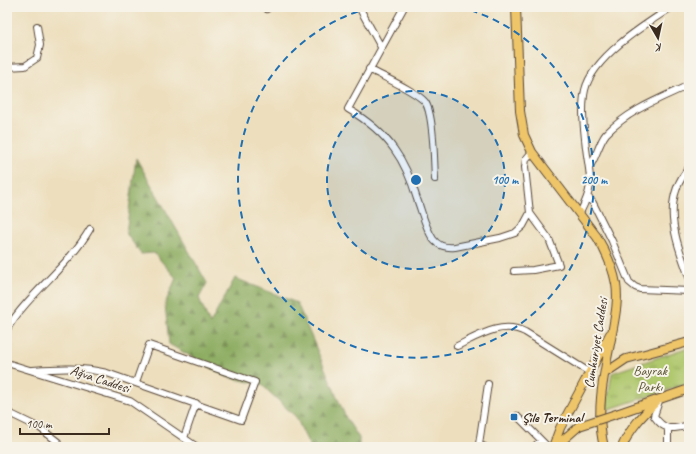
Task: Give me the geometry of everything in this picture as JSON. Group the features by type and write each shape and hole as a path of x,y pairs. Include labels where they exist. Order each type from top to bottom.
{"main road":[{"name":"Cumhuriyet Caddesi","path":"516,7 522,124 524,135 532,152 580,213 604,248 613,272 617,298 599,413 603,446"},
{"path":"554,447 560,428 613,328"},
{"path":"605,373 626,359 689,342"},
{"path":"608,354 617,358 626,359"},
{"path":"554,447 579,426 689,389"},
{"path":"622,447 626,437 637,420 659,399"}],"street":[{"path":"359,7 381,47"},
{"path":"404,7 348,109 375,128 394,148 412,183 426,224 436,242 446,247 455,247 512,235 521,229 530,213"},
{"path":"580,213 592,185 583,107 585,90 591,75 600,63 638,30 672,7"},
{"path":"7,67 26,66 37,58 40,45 37,26"},
{"path":"369,69 420,96 427,105 431,117 436,178"},
{"path":"589,167 592,164 604,137 625,118 638,108 689,85"},
{"path":"514,271 534,270 559,265 549,239 530,213 525,167 526,159 532,152"},
{"path":"689,168 677,186 672,214 676,240 689,277"},
{"path":"588,197 595,206 628,279 633,286 640,289 678,292 689,291"},
{"path":"7,329 31,298 81,245 90,229"},
{"path":"457,346 500,328 515,328 525,332 589,372"},
{"path":"33,370 67,368 91,369 136,382 241,420 255,382 149,345 136,382"},
{"name":"Ağva Caddesi","path":"9,364 33,370 130,401 197,447"},
{"path":"485,447 479,444 488,384"},
{"path":"659,399 654,416 668,429 668,447"},
{"path":"184,438 196,403"},
{"path":"7,412 40,428 58,442 59,446 66,447"},
{"path":"517,416 548,447"},
{"path":"668,429 689,425"},
{"path":"534,447 541,440"}],"green space":[{"path":"136,158 207,283 199,298 210,324 235,278 297,303 346,418 359,438 359,447 310,447 296,417 262,385 227,377 169,344 165,304 176,278 154,253 141,254 126,233"},
{"name":"Bayrak Parkı","path":"689,347 689,383 606,410 612,373"}],"place":[{"name":"Şile Terminal","path":"514,417"}]}
